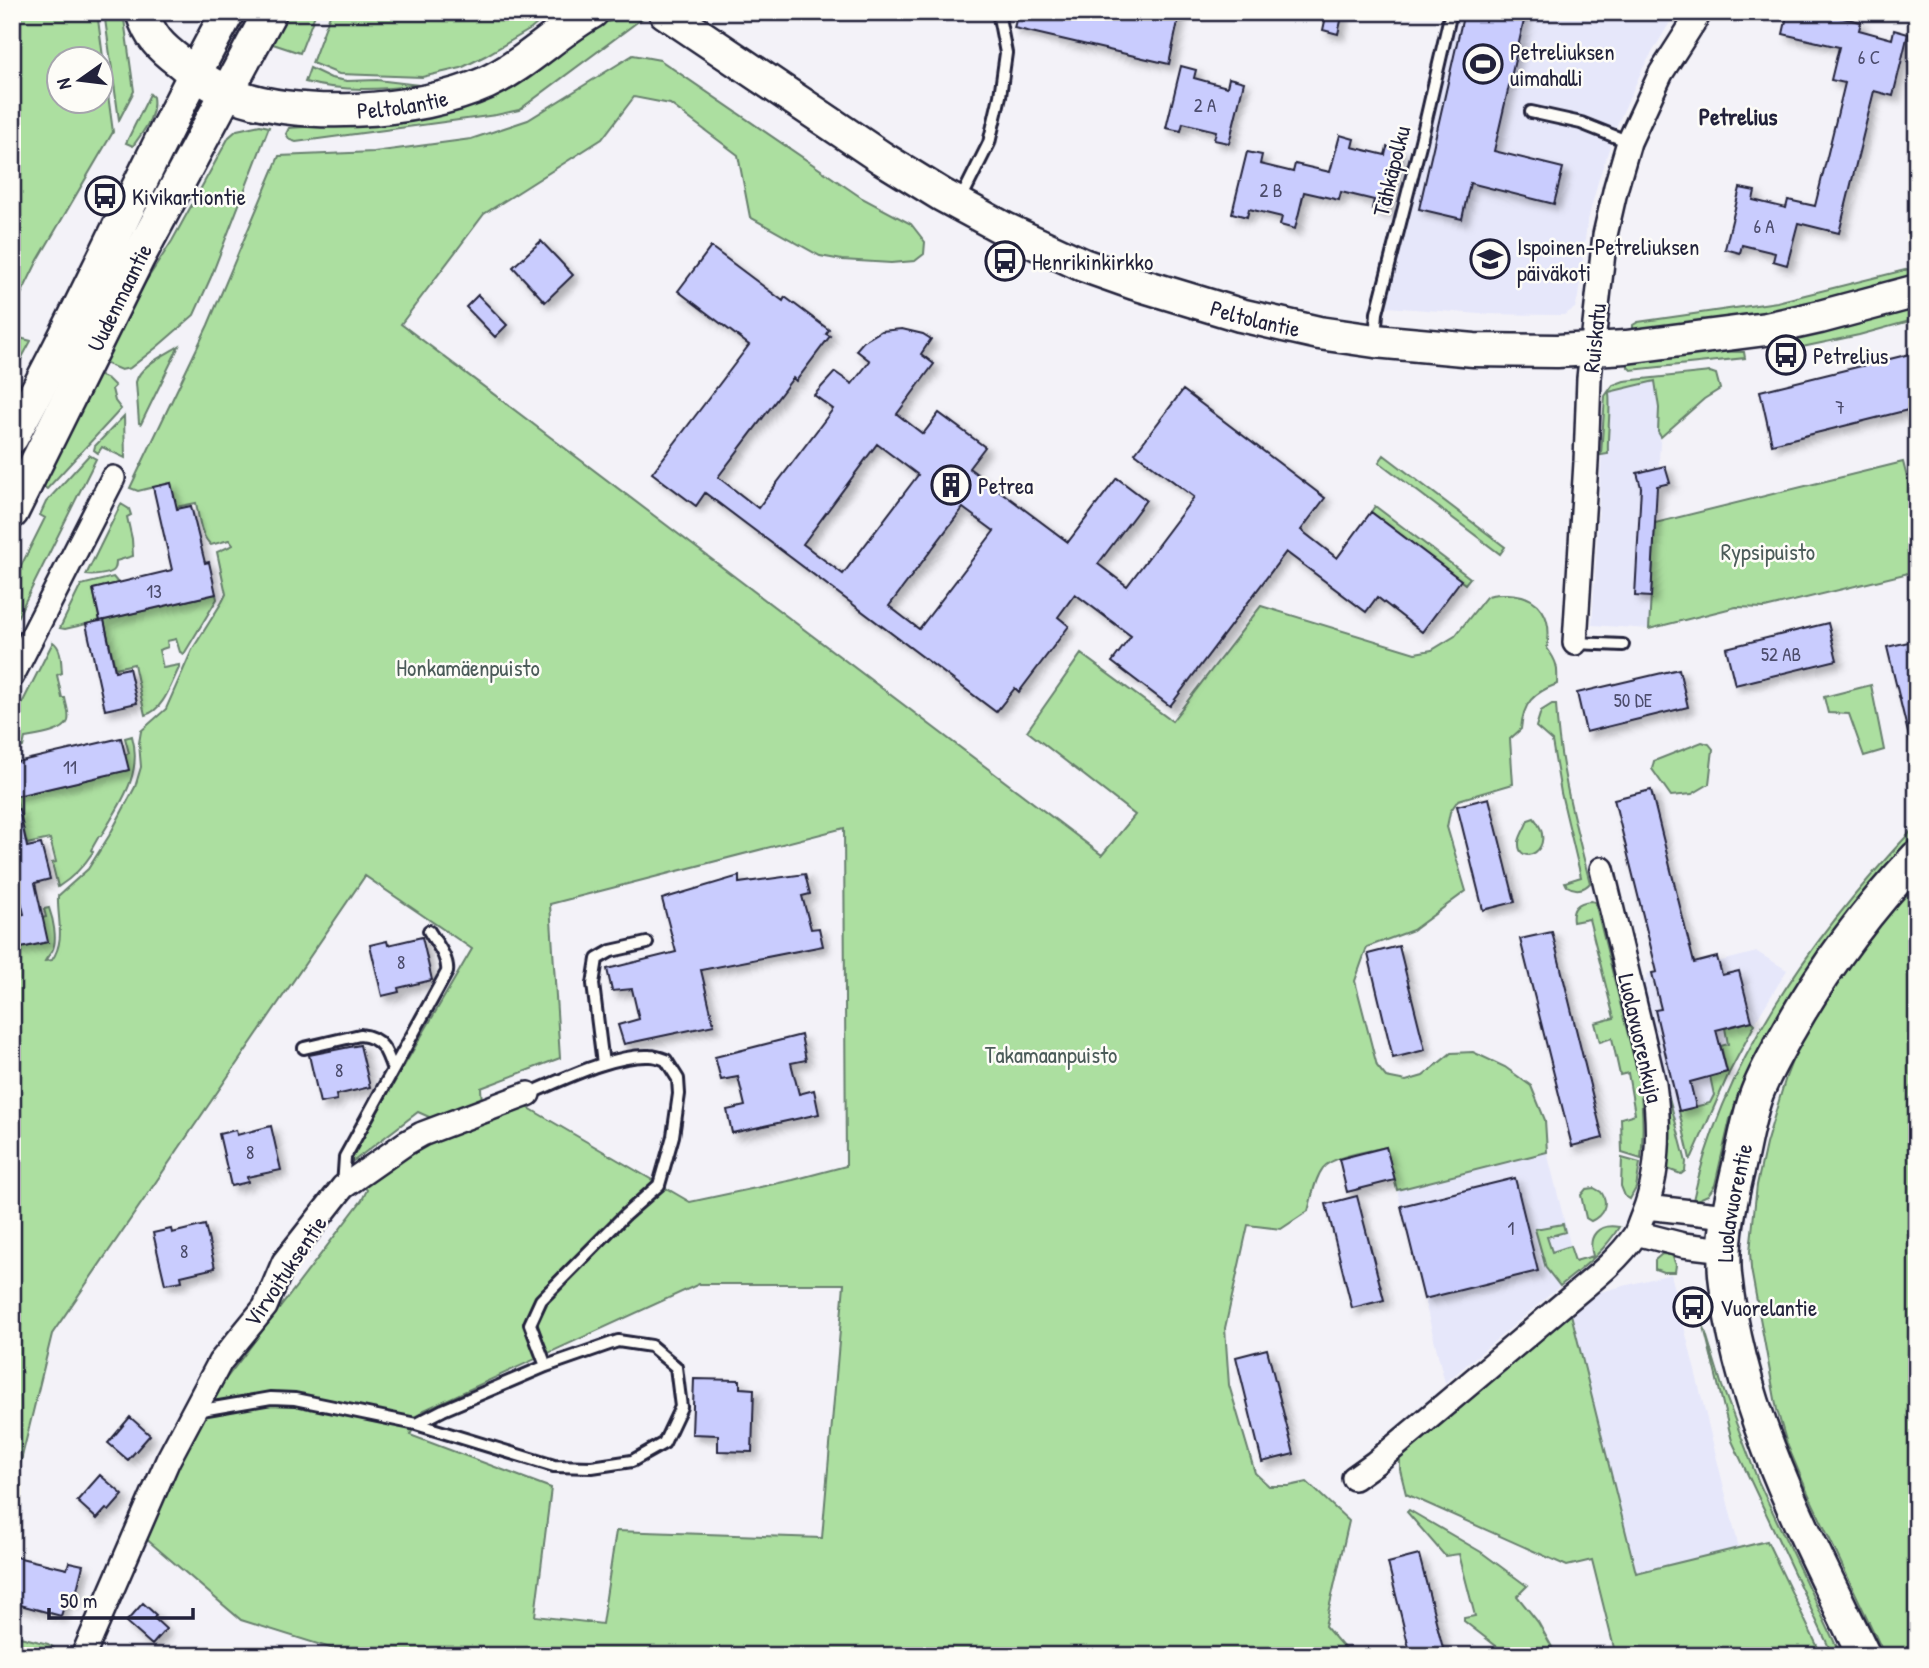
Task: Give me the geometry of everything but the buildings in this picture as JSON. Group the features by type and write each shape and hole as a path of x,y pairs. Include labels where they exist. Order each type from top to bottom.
{"street":[{"name":"Peltolantie","path":"142,12 148,29 163,49 195,75 226,92 255,101 301,109 338,110 389,107 443,97 485,83 524,61 592,12"},
{"name":"Uudenmaantie","path":"12,437 43,381 148,164 228,12"},
{"name":"Uudenmaantie","path":"12,512 138,258 270,12"},
{"name":"Peltolantie","path":"665,12 837,128 959,204 1005,229 1083,265 1146,287 1253,318 1319,333 1375,341 1497,351 1626,347 1766,329 1917,291"},
{"name":"Ruiskatu","path":"1574,643 1589,378 1605,235 1629,142 1661,73 1700,12"},
{"path":"12,676 113,478"},
{"name":"Luolavuorentie","path":"1864,1656 1793,1507 1753,1406 1732,1322 1725,1273 1727,1216 1757,1094 1774,1057 1827,968 1862,920 1917,857"},
{"name":"Luolavuorenkuja","path":"1602,869 1658,1109 1657,1158 1646,1207"},
{"name":"Virvoituksentie","path":"83,1656 168,1460 220,1362 265,1307 284,1262 343,1187 422,1134 528,1094"},
{"path":"1354,1478 1416,1429 1620,1253 1636,1233 1646,1207 1727,1216"},
{"path":"1636,1233 1683,1245 1725,1250"}],"lane":[{"path":"959,204 989,143 1000,96 1006,53 998,12"},
{"name":"Tähkäpolku","path":"1375,341 1377,313 1451,12"},
{"path":"1531,112 1581,123 1629,142"},
{"path":"1574,643 1623,645"},
{"path":"343,1187 345,1157 447,972 446,960 429,931"},
{"path":"603,1064 593,984 597,959 611,951 647,943"},
{"path":"304,1048 360,1035 368,1036 385,1048 393,1070"},
{"path":"528,1094 603,1064 651,1055 666,1060 678,1079 679,1094 673,1136 659,1185 625,1215 541,1300 530,1324 546,1366"},
{"path":"194,1411 271,1398 295,1399 416,1424 554,1466 592,1467 632,1461 664,1443 681,1407 676,1367 651,1346 618,1341 546,1366 416,1424"}],"shaded area":[{"path":"1457,12 1676,12 1643,68 1618,123 1587,224 1575,308 1564,315 1480,314 1387,307"},
{"path":"1664,377 1649,629 1592,625 1605,396 1610,388 1619,382"},
{"path":"1757,952 1787,970 1745,1039 1709,1112 1675,1120 1641,981 1647,979 1646,974 1652,973 1654,978"},
{"path":"1547,1152 1577,1272 1445,1383 1397,1190"},
{"path":"1671,1274 1739,1548 1636,1573 1571,1314 1596,1293"}],"green space":[{"path":"12,12 97,12 102,46 46,46 46,116 111,116 113,132 38,260 12,313"},
{"path":"104,12 123,12 134,91 119,120 116,98 116,46 109,46"},
{"path":"283,12 316,12 300,53 273,44"},
{"path":"331,12 551,12 531,29 485,56 461,68 422,77 339,74 312,63"},
{"path":"631,16 644,17 519,110 296,142 290,140 286,134 289,128 388,121 599,24"},
{"path":"633,55 660,60 862,198 911,224 925,242 924,254 915,261 891,263 820,256 750,217 738,155 670,104 634,97 602,139 484,214 401,324 1102,855 1135,815 1027,731 1081,654 1172,721 1261,606 1415,653 1432,650 1455,636 1486,597 1499,594 1519,595 1529,599 1542,610 1548,627 1547,648 1556,665 1557,684 1531,700 1524,712 1521,729 1510,739 1513,784 1458,800 1450,812 1447,827 1466,891 1413,930 1367,947 1355,981 1377,1066 1386,1077 1406,1081 1423,1076 1451,1053 1473,1052 1505,1067 1531,1086 1545,1120 1547,1152 1397,1190 1386,1147 1335,1160 1323,1168 1317,1178 1308,1211 1281,1229 1248,1225 1225,1328 1229,1385 1255,1473 1269,1486 1307,1482 1349,1521 1325,1626 1351,1656 356,1656 241,1620 145,1538 185,1451 222,1384 362,1200 367,1190 363,1185 426,1143 487,1117 527,1107 690,1202 846,1166 844,828 550,904 560,1058 481,1088 482,1104 438,1121 418,1112 347,1164 472,949 365,876 52,1334 19,1469 12,1476 12,950 47,942 42,918 46,917 44,909 49,908 55,941 45,961 52,960 60,937 58,896 88,869 135,787 141,767 141,731 166,709 192,650 226,594 217,552 233,545 229,540 211,545 207,541 196,503 176,507 171,483 138,491 130,488 208,325 279,156 374,152 471,139 528,120","holes":["699,1284 844,1284 822,1538 616,1531 602,1624 535,1616 551,1488 410,1435 422,1411"]},
{"path":"310,68 331,78 347,81 377,80 419,85 347,89 319,85 305,82"},
{"path":"150,94 153,97 153,111 133,146 126,143"},
{"path":"260,125 269,127 194,315 130,368 121,370 104,363 120,321 172,241 229,137 237,130"},
{"path":"1917,267 1917,280 1779,313 1633,330 1633,325 1638,322 1777,302"},
{"path":"1917,304 1917,319 1788,350 1787,344 1820,330"},
{"path":"16,337 31,341 12,376 12,339"},
{"path":"179,346 141,424 139,423 136,382 138,376 154,361"},
{"path":"1697,351 1744,352 1745,358 1631,370 1628,367 1628,361"},
{"path":"1710,372 1716,374 1720,389 1704,399 1661,437 1658,432 1659,408 1655,381 1609,392 1608,454 1601,455 1605,396 1613,385 1624,381"},
{"path":"98,375 115,386 112,389 115,401 121,409 47,489 44,487 59,445"},
{"path":"124,416 125,458 102,447 98,453 94,450 95,446"},
{"path":"89,455 96,459 14,624 12,584 45,518 40,515 46,502"},
{"path":"1384,455 1505,547 1500,554 1379,462"},
{"name":"Rypsipuisto","path":"1903,462 1917,517 1917,571 1765,608 1736,607 1649,629 1655,523"},
{"path":"121,504 129,509 131,515 127,517 133,556 116,561 115,569 110,572 86,575"},
{"path":"1375,506 1470,578 1465,584 1371,512"},
{"path":"113,577 118,583 93,589 100,621 60,628 81,585"},
{"path":"216,594 217,599 184,654 180,652 176,639 167,641 168,647 159,650 163,668 179,665 179,668 162,703 145,715 134,664 115,668 104,620"},
{"path":"53,642 60,656 62,673 57,675 62,698 65,698 68,721 56,731 25,738 23,747 12,750 12,723"},
{"path":"1871,685 1884,750 1864,756 1849,714 1828,713 1824,697"},
{"path":"1556,704 1564,772 1590,883 1579,889 1570,888 1565,882 1581,877 1552,741 1536,727 1541,711"},
{"path":"132,736 134,764 128,789 91,850 93,852 73,876 58,887 52,863 56,862 50,839 27,844 16,796 128,770 125,755 129,753 125,738"},
{"path":"1702,742 1713,749 1709,784 1692,794 1671,796 1652,769 1654,761"},
{"path":"1534,818 1541,829 1540,847 1530,855 1524,854 1520,850 1519,842 1528,820"},
{"path":"1917,825 1917,839 1897,860 1744,1084 1730,1119 1715,1185 1708,1195 1693,1200 1707,1148 1727,1096 1779,998 1845,907"},
{"path":"1917,876 1917,1656 1885,1656 1787,1444 1777,1410 1750,1251 1757,1185 1766,1144 1802,1035 1850,960"},
{"path":"1595,902 1639,1079 1643,1119 1641,1159 1622,1153 1621,1118 1635,1114 1628,1073 1620,1075 1612,1038 1600,1042 1595,1023 1614,1018 1589,919 1573,922 1576,907"},
{"path":"1752,1021 1755,1024 1729,1073 1690,1159 1679,1111 1710,1103 1714,1095 1710,1076 1727,1072 1721,1046 1728,1044 1725,1028"},
{"path":"1665,1082 1686,1162 1685,1171 1681,1174 1665,1168 1669,1125"},
{"path":"1622,1158 1640,1163 1636,1188 1630,1199 1625,1196 1621,1186"},
{"path":"1594,1188 1604,1196 1605,1205 1601,1213 1591,1221 1586,1218 1581,1195 1586,1189"},
{"path":"1563,1224 1565,1232 1547,1237 1552,1252 1570,1246 1575,1261 1593,1256 1592,1242 1596,1232 1605,1227 1619,1227 1600,1252 1560,1286 1546,1268 1535,1229"},
{"path":"1662,1254 1672,1255 1676,1265 1675,1272 1655,1269 1655,1260"},
{"path":"1571,1314 1636,1573 1767,1541 1822,1656 1616,1656 1592,1560 1567,1566 1406,1494 1400,1459"},
{"path":"1704,1327 1722,1386 1759,1483 1841,1656 1833,1656 1732,1441"},
{"path":"1409,1510 1481,1552 1527,1586 1517,1596 1538,1622 1552,1647 1526,1656 1509,1656 1464,1621 1464,1618 1475,1616 1459,1554 1445,1556 1407,1512"},
{"path":"12,1635 48,1644 58,1656 12,1656"}],"place":[{"name":"Petreliuksen uimahalli","path":"1483,64"},
{"name":"Kivikartiontie","path":"105,196"},
{"name":"Ispoinen-Petreliuksen päiväkoti","path":"1490,259"},
{"name":"Henrikinkirkko","path":"1005,261"},
{"name":"Petrelius","path":"1786,355"},
{"name":"Petrea","path":"951,485"},
{"name":"Vuorelantie","path":"1693,1307"}],"district":[{"name":"Petrelius","path":"1738,116"}],"park label":[{"name":"Honkamäenpuisto","path":"468,667"},
{"name":"Takamaanpuisto","path":"1051,1054"}]}
